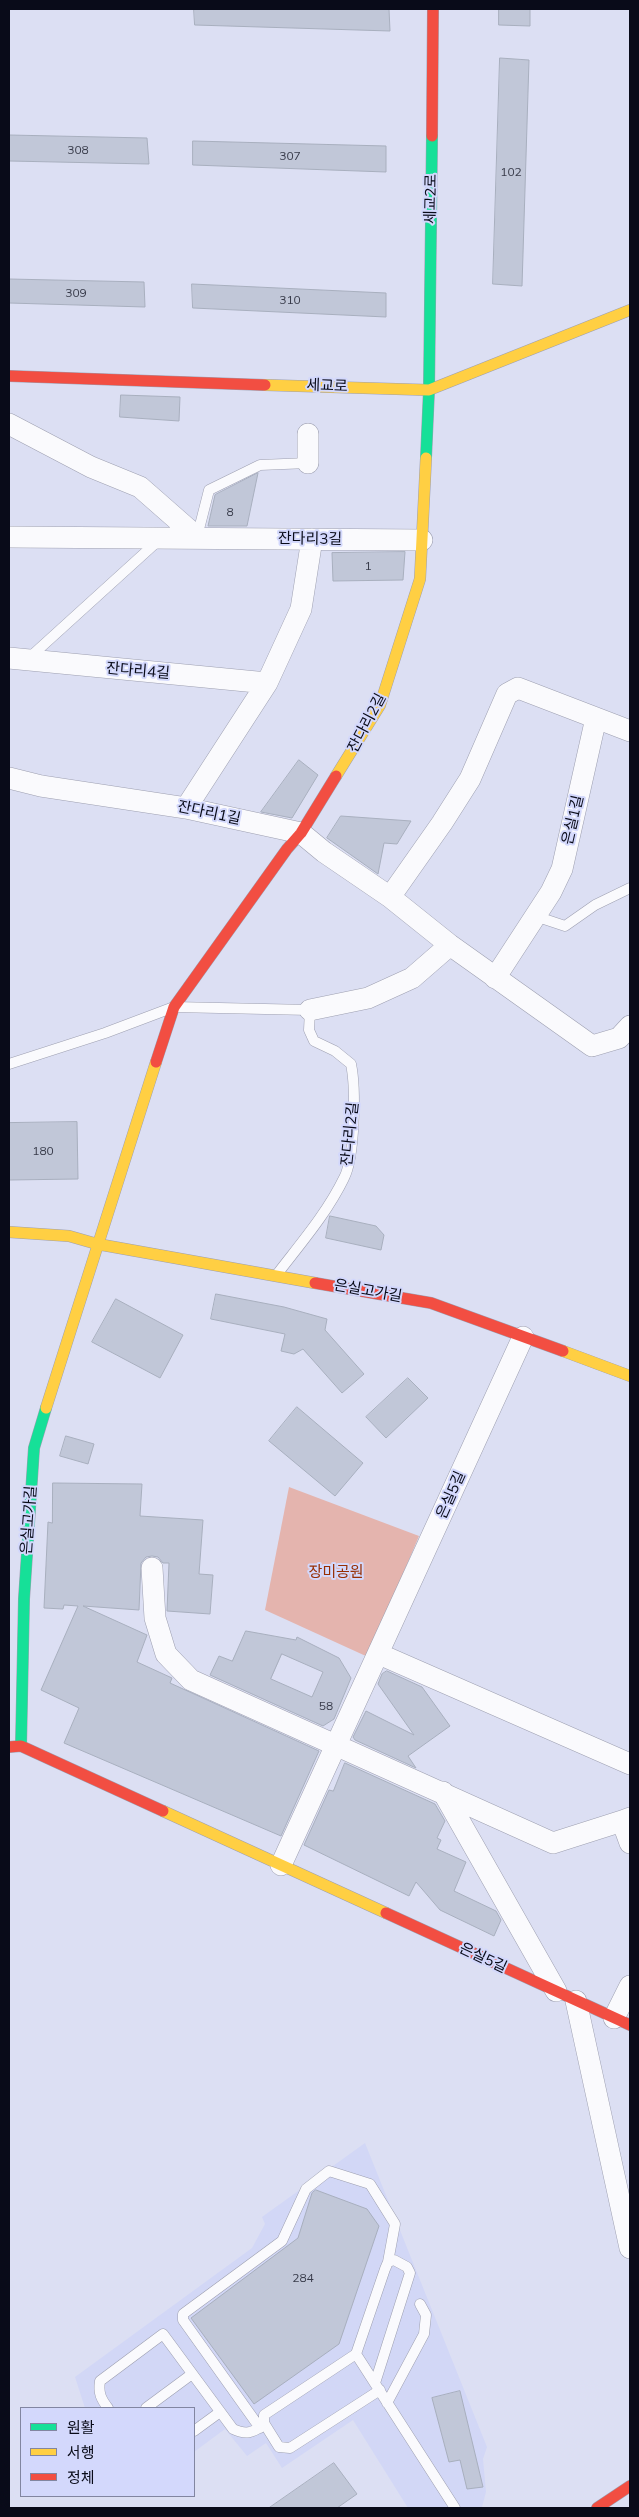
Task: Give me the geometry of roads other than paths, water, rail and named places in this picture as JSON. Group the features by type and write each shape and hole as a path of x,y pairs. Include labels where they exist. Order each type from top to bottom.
{"street":[{"name":"세교2로","path":"429,390 433,9"},
{"name":"세교로","path":"9,376 429,390 630,310"},
{"name":"잔다리2길","path":"97,1244 174,1007 287,849 301,833 380,705 420,580 429,390"},
{"path":"9,424 91,468 140,487 197,537"},
{"path":"308,434 308,462"},
{"name":"잔다리3길","path":"9,536 422,540"},
{"path":"186,808 267,683 301,609 312,539"},
{"name":"잔다리4길","path":"18,659 267,683"},
{"path":"390,897 442,823 470,779 507,694 518,688 630,731"},
{"name":"은실1길","path":"495,978 551,892 562,869 600,719"},
{"name":"잔다리1길","path":"9,778 41,786 186,808 301,833 324,852 390,897 450,945"},
{"path":"310,1010 368,998 412,978 450,945 592,1046 619,1038 630,1026"},
{"name":"은실고가길","path":"9,1232 69,1236 97,1244 431,1303 630,1376"},
{"name":"은실고가길","path":"21,1746 24,1599 34,1448 97,1244"},
{"name":"은실5길","path":"523,1336 281,1865 622,2022"},
{"path":"152,1568 155,1618 166,1654 191,1680 554,1843 626,1820 630,1843"},
{"path":"379,1654 630,1764"},
{"path":"9,1747 21,1746 281,1865"},
{"path":"442,1792 556,1992"},
{"path":"622,2022 630,1986"},
{"path":"576,2001 630,2248"},
{"path":"597,2508 630,2486"}],"lane":[{"path":"197,537 209,490 260,465 308,462"},
{"path":"18,659 162,537"},
{"path":"535,916 565,926 595,905 630,888"},
{"path":"9,1064 105,1033 174,1007 310,1010"},
{"name":"잔다리2길","path":"277,1275 319,1218 345,1177 353,1132 355,1081 352,1064 335,1051 314,1041 309,1030 310,1010"},
{"path":"263,2426 264,2415 356,2354 388,2262 396,2224 370,2184 329,2171 306,2188 282,2241 183,2314 183,2320 263,2426 279,2447 290,2448 377,2387 410,2273 407,2267 394,2260 388,2262"},
{"path":"387,2403 424,2334 426,2315 420,2304"},
{"path":"107,2407 98,2390 100,2381 163,2334 233,2429 242,2433 252,2433 263,2426"},
{"path":"356,2354 455,2508"},
{"path":"147,2407 192,2374"},
{"path":"195,2430 220,2412"}],"park label":[{"name":"장미공원","path":"336,1572"}]}
